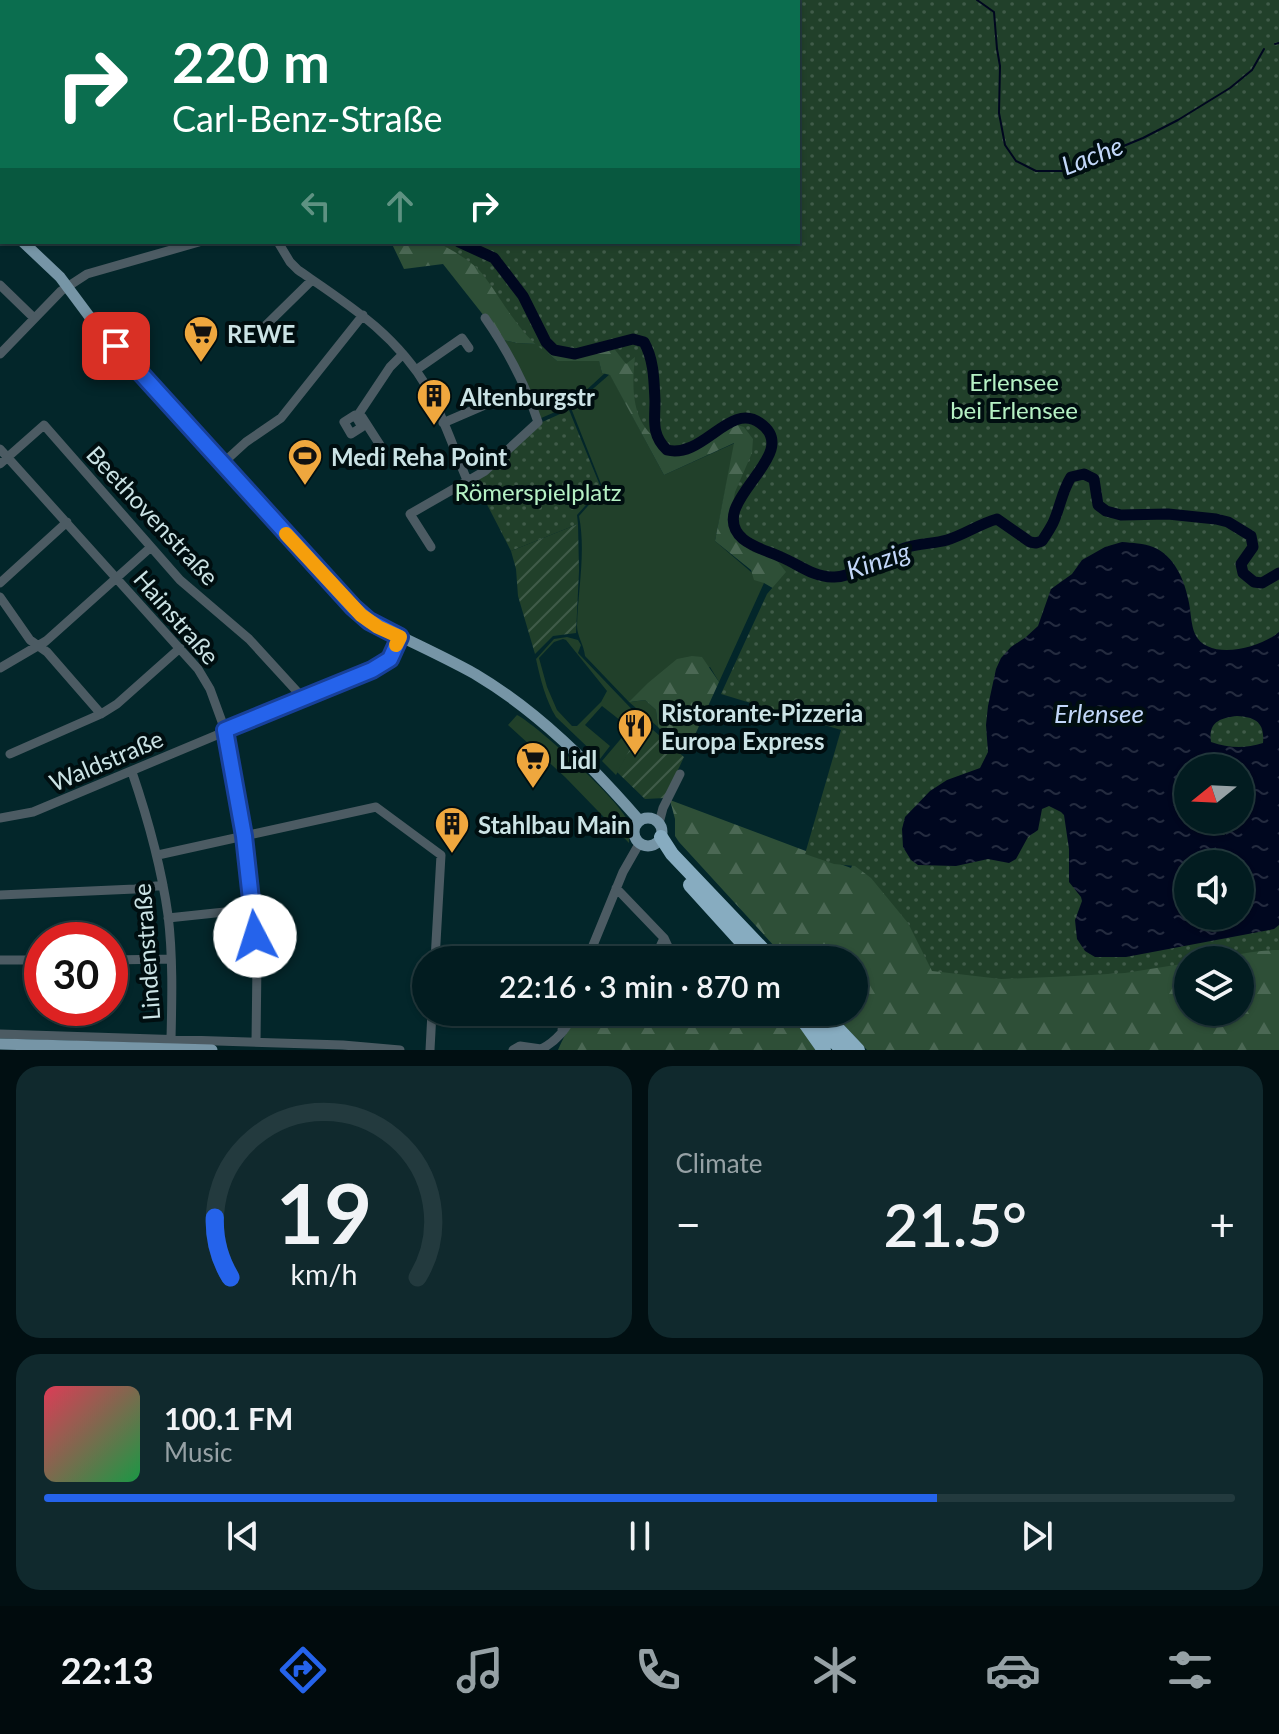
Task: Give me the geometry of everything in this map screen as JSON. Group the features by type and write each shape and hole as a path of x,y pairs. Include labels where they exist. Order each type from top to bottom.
{"highway":[{"path":"652,834 659,850 745,946"},
{"path":"652,834 760,946"},
{"path":"808,1026 824,1050"},
{"path":"820,1026 842,1050"},
{"path":"835,1026 858,1050"}],"main road":[{"path":"25,244 60,277 89,316 353,607 369,621 464,668 515,701 580,756 639,820"},
{"path":"646,817 652,834 633,833 639,820 646,817"},
{"path":"0,1044 212,1050"}],"street":[{"path":"0,354 66,287 87,274 192,244"},
{"path":"279,244 294,266 363,315 416,370 435,403 467,480"},
{"path":"246,337 258,333 312,280"},
{"path":"0,285 34,318"},
{"path":"223,463 246,442 281,418 363,315"},
{"path":"431,547 410,514 485,471 538,422 515,363 485,318"},
{"path":"416,370 462,338 469,348"},
{"path":"380,445 358,416 390,367 403,354"},
{"path":"443,423 494,401"},
{"name":"Beethovenstraße","path":"4,460 44,425 180,580 249,639 303,698"},
{"name":"Hainstraße","path":"0,449 4,460 67,522 205,679 225,730 244,836 257,969 256,1042"},
{"path":"0,583 67,522"},
{"path":"0,668 40,646 151,547"},
{"path":"0,597 30,640 40,646 101,714"},
{"name":"Waldstraße","path":"0,818 33,812 372,670 390,659 400,637"},
{"path":"10,754 101,714 117,704 180,648"},
{"name":"Lindenstraße","path":"132,772 158,855 168,918 171,1039"},
{"path":"593,946 626,864 652,834 680,774"},
{"path":"158,855 376,807 441,855 436,946"},
{"path":"0,895 163,885"},
{"path":"616,888 664,938 668,946"},
{"path":"168,918 253,909"},
{"path":"660,946 664,938"},
{"path":"128,960 171,959"},
{"path":"0,960 24,960"},
{"path":"430,1050 431,1026"},
{"path":"562,1030 563,1026"},
{"path":"513,1050 524,1046 541,1050 566,1026"},
{"path":"0,1034 343,1045 400,1050"}],"green space":[{"name":"Erlensee bei Erlensee","path":"800,0 1279,0 1279,950 1254,952 1254,946 1174,946 1174,965 1125,973 1001,979 932,971 908,923 871,878 855,866 834,864 805,854 841,730 721,694 767,594 786,572 775,558 753,552 736,533 731,515 735,492 752,453 753,439 744,427 730,423 703,442 675,449 658,440 646,428 637,410 633,378 635,357 626,364 612,346 564,357 546,351 524,332 479,270 440,244 800,244"},
{"name":"Erlensee bei Erlensee","path":"1279,0 1081,906 1174,915 1174,930 1254,930 1254,923 1279,925 1279,1050 867,1050 845,1026 868,1026 868,946 774,946 675,836 670,800 851,868 902,752 809,609 754,580 751,570 715,541 734,443 664,475 610,375 602,373 599,361 557,361 537,344 503,340 443,264 404,269 392,244 582,244 833,252"},
{"path":"503,340 537,344 557,361 599,360 602,373 605,373 569,406 539,419"},
{"path":"610,374 664,475 735,443 715,541 764,583 719,682 710,667 630,702 645,700 656,710 658,727 629,702 585,656 577,630 582,557 579,516 603,489 571,408"},
{"name":"Römerspielplatz","path":"569,410 601,488 577,515 578,524 511,551 476,483 478,477 540,423"},
{"path":"578,524 576,633 553,636 535,654 518,596 511,551"},
{"path":"567,637 578,640 581,645 578,653 645,723 616,775 602,761 630,728 602,706 585,725 610,746 600,759 556,717 546,697 536,659 554,639","holes":["566,640 607,691 601,702 577,726 572,726 557,710 539,658 554,642"]},
{"path":"702,657 719,682 689,748 681,750 658,727 656,710 645,700 629,702 677,659"},
{"path":"517,715 560,749 613,800 629,824 629,843 565,777 508,725"},
{"path":"645,723 684,757 665,798 645,799 617,772"},
{"path":"572,1026 799,1026 818,1050 558,1050"}],"water":[{"name":"Erlensee","path":"1122,542 1142,544 1161,551 1178,570 1185,586 1195,634 1211,648 1235,650 1248,647 1279,632 1279,925 1274,929 1126,957 1095,957 1085,951 1077,939 1075,920 1082,901 1069,882 1069,849 1064,815 1049,806 1042,809 1038,830 1028,837 1016,859 1009,863 988,859 956,866 918,865 903,847 905,817 930,791 947,780 980,768 988,752 988,706 1001,658 1038,626 1051,589 1072,574 1082,560 1105,547","holes":["1237,716 1249,718 1260,725 1263,743 1237,747 1211,742 1211,730 1216,722"]}],"waterway":[{"name":"Lache","path":"977,0 994,12 1000,66 999,113 1005,145 1016,161 1036,171 1063,171 1178,120 1230,88 1252,70 1264,49"},
{"name":"Lache","path":"1275,44 1279,43"},
{"name":"Kinzig","path":"463,244 494,258 523,296 546,342 554,350 575,354 633,339 644,342 653,370 656,433 667,450 680,451 692,446 738,419 749,418 760,423 771,436 771,450 742,495 735,510 734,525 747,542 812,573 832,577 845,575 905,548 947,540 997,519 1030,542 1042,541 1053,523 1071,477 1084,474 1094,479 1098,505 1106,511 1121,515 1168,514 1228,522 1251,536 1253,547 1241,564 1243,573 1254,582 1262,583 1279,573"}],"slow traffic":[{"path":"286,534 361,615 400,637 396,645"}],"place":[{"name":"REWE","path":"201,364"},
{"name":"Altenburgstr","path":"434,427"},
{"name":"Medi Reha Point","path":"305,487"},
{"name":"Ristorante-Pizzeria Europa Express","path":"635,757"},
{"name":"Lidl","path":"533,790"},
{"name":"Stahlbau Main","path":"452,855"}],"route":[{"path":"116,346 353,607 369,621 400,637 390,659 372,670 225,730 244,836 255,936"}]}
